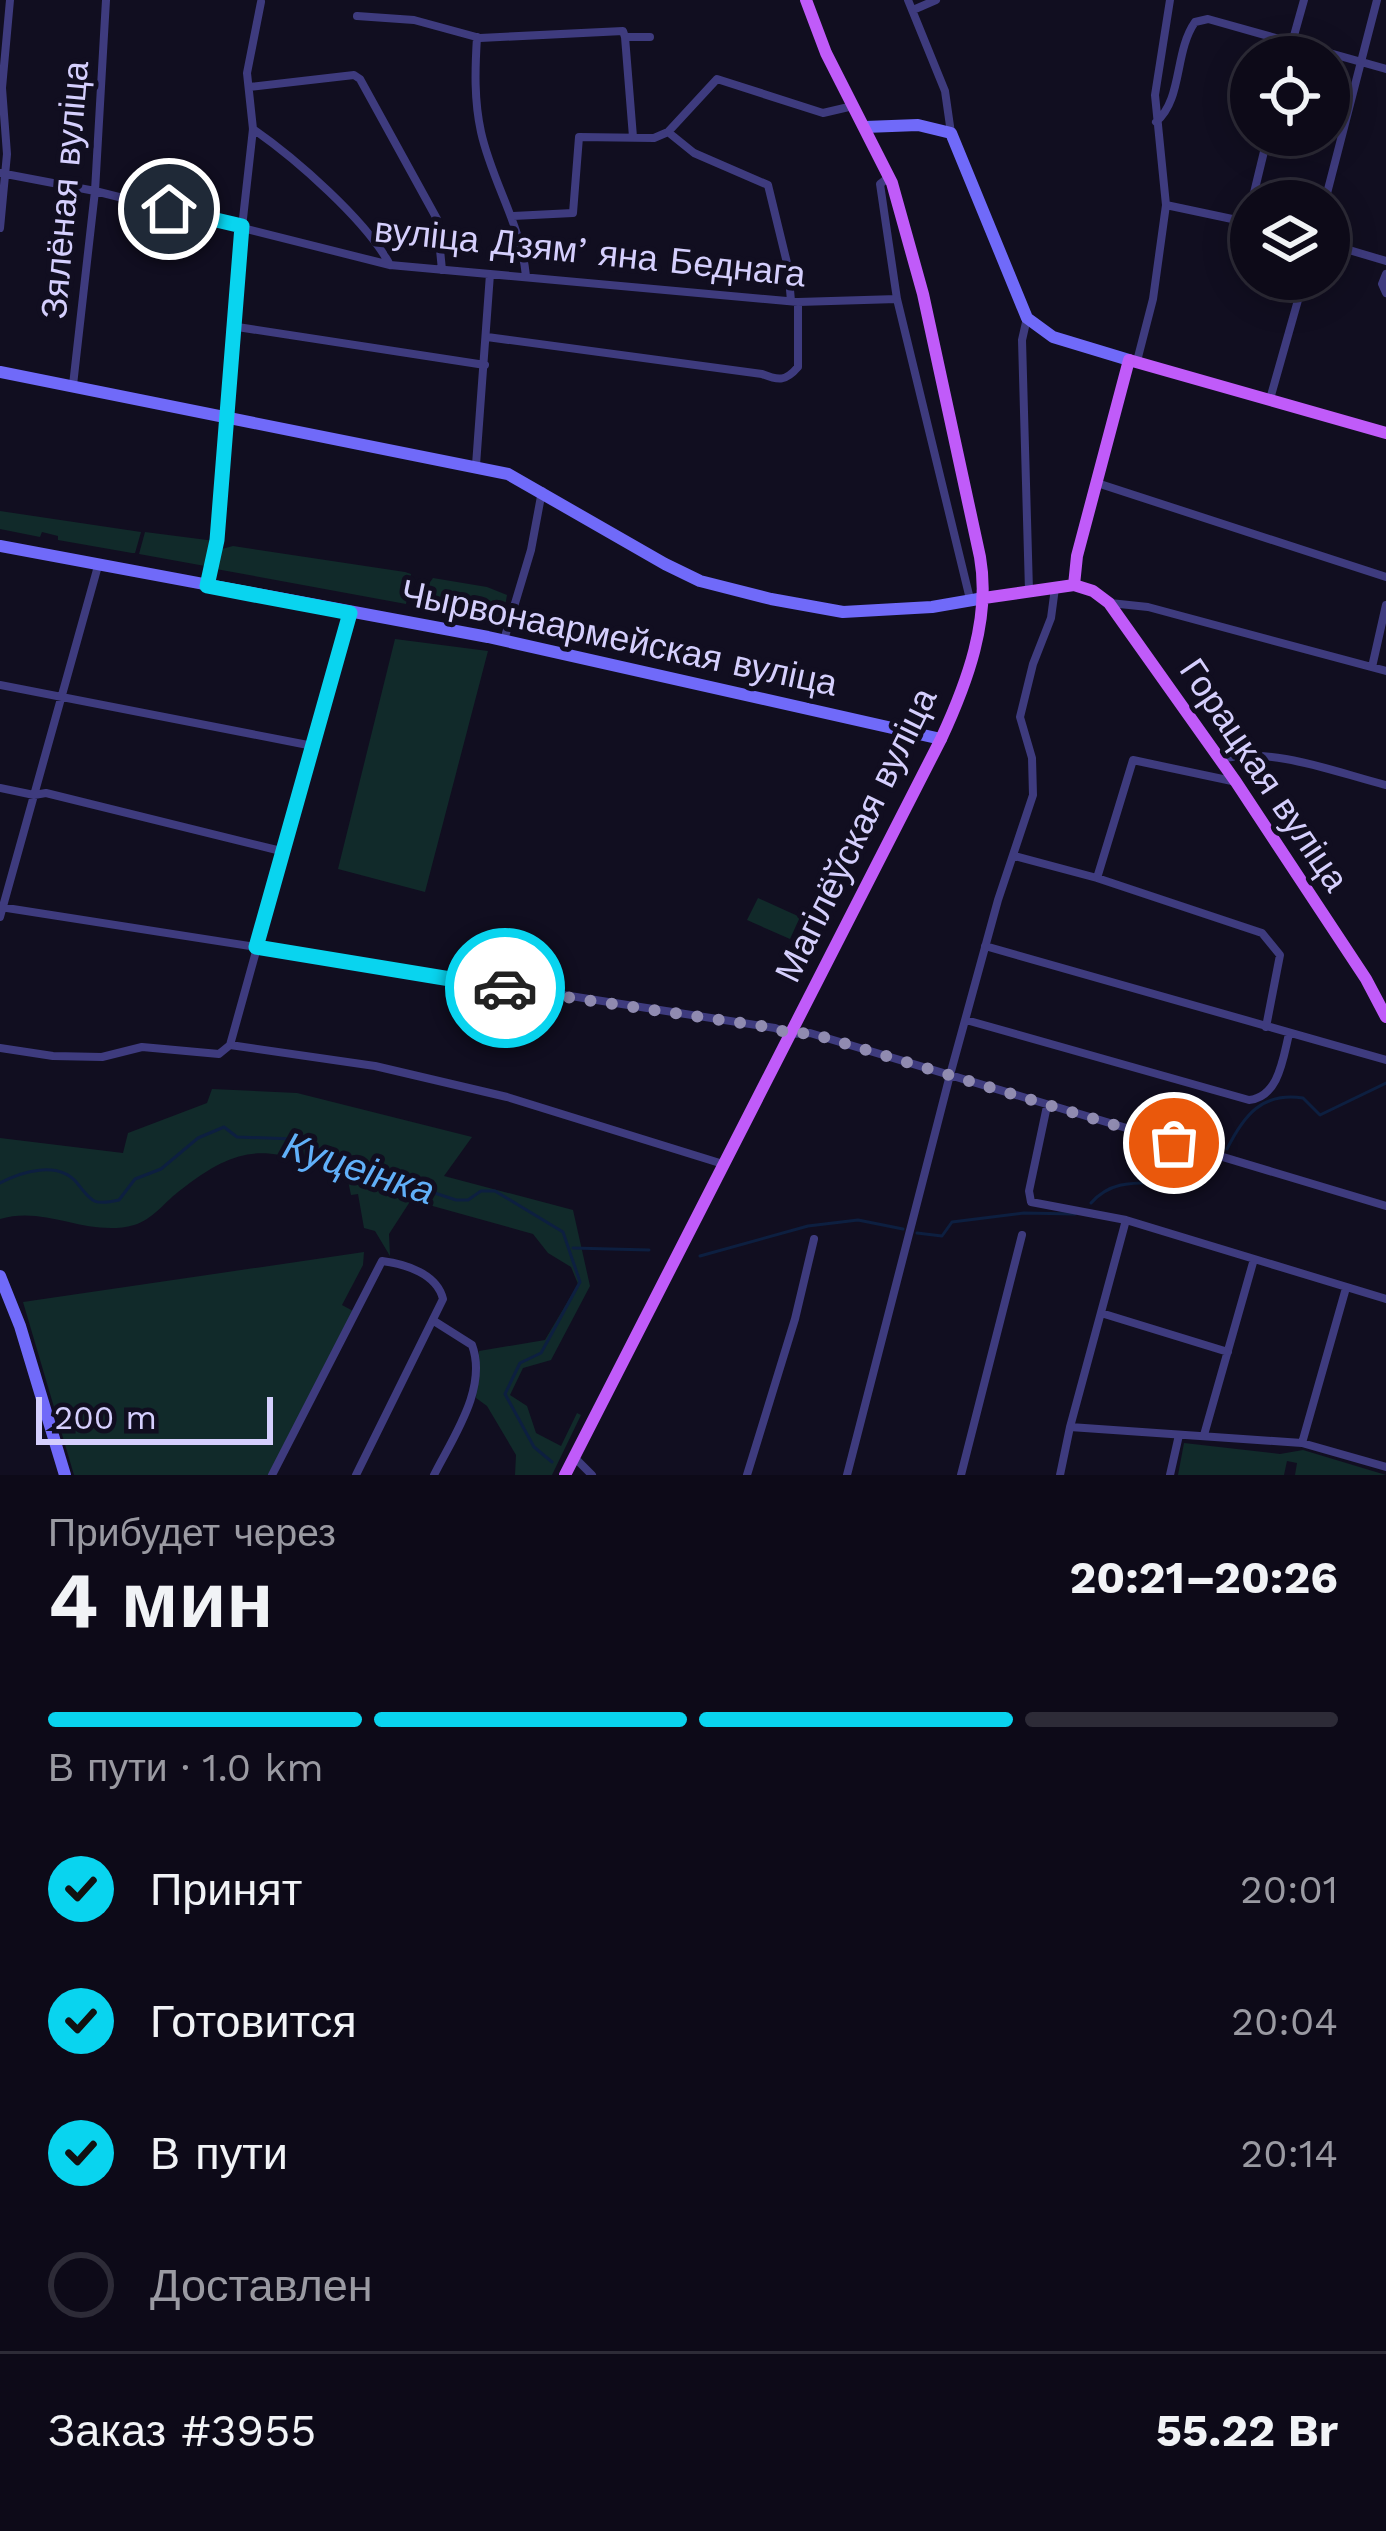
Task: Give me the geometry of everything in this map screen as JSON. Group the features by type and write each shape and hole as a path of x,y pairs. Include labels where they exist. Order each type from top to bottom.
{"main road":[{"name":"Магілёўская вуліца","path":"565,1475 941,739 971,662 980,557 922,294 890,177 826,53 806,0"},
{"path":"866,127 918,125 951,134 1028,318 1053,338 1386,433"},
{"path":"0,371 476,465 542,490 700,580 843,611 893,611 1074,585 1077,556 1132,361"},
{"name":"Чырвонаармейская вуліца","path":"0,546 504,640 941,739"},
{"name":"Горацкая вуліца","path":"1074,585 1084,586 1109,603 1236,782 1386,1017"},
{"path":"0,1276 65,1475"}],"street":[{"path":"0,228 8,132 2,88 10,0"},
{"name":"Зялёная вуліца","path":"73,385 95,191 106,0"},
{"path":"936,0 910,5 944,91 951,134"},
{"path":"1132,361 1153,299 1166,205 1155,94 1170,0"},
{"path":"1294,36 1304,0"},
{"path":"1330,180 1377,0"},
{"path":"207,586 217,540 231,326 253,129 247,73 261,2"},
{"path":"357,16 414,20 477,37 622,31 633,137"},
{"path":"1155,123 1170,105 1183,44 1195,22 1208,19 1270,36"},
{"path":"477,37 475,81 481,134 523,244 526,276"},
{"path":"625,37 650,37"},
{"path":"1350,58 1386,69"},
{"path":"248,87 354,75 360,79 436,219 442,270"},
{"path":"513,216 573,213 580,136 654,138 668,132 716,79 823,113 854,106"},
{"path":"253,129 278,146 379,242 390,265"},
{"path":"487,337 696,364 778,380 790,377 798,367 795,302 768,185 694,153 668,132"},
{"name":"вуліца Дзямʼяна Беднага","path":"2,173 95,191 390,265 795,302 897,299"},
{"path":"890,177 880,184 897,299 977,600"},
{"path":"1166,205 1230,218"},
{"path":"1350,249 1386,261"},
{"path":"476,465 490,274"},
{"path":"1386,274 1382,284 1386,293"},
{"path":"1269,401 1298,300"},
{"path":"1028,318 1022,354 1029,591"},
{"path":"231,326 485,365"},
{"path":"1097,483 1386,578"},
{"path":"504,640 531,550 542,490"},
{"path":"98,566 1,910 790,1034 810,1033 1386,1206"},
{"path":"847,1475 950,1076 1034,795 1020,717 1033,664 1052,618 1054,588"},
{"path":"1109,603 1148,607 1386,671"},
{"path":"1372,667 1386,605"},
{"path":"0,1048 102,1057 142,1047 219,1054 230,1046 350,613"},
{"path":"0,685 313,746"},
{"path":"1220,759 1238,755 1318,765 1386,785"},
{"path":"1097,878 1132,760 1236,782"},
{"path":"0,788 46,793 281,850"},
{"path":"1016,856 1262,933 1280,955 1266,1028"},
{"path":"986,946 1386,1060"},
{"path":"966,1021 1249,1100 1259,1099 1273,1086 1289,1034"},
{"path":"230,1046 375,1066 507,1097 723,1164"},
{"path":"1047,1106 1029,1191 1031,1202 1126,1220 1386,1299"},
{"path":"1060,1475 1126,1220"},
{"path":"961,1475 1022,1235"},
{"path":"747,1475 814,1239"},
{"path":"1204,1435 1254,1259"},
{"path":"272,1475 382,1261 429,1277 441,1289 443,1299 356,1475"},
{"path":"1302,1443 1346,1288"},
{"path":"1101,1312 1228,1352"},
{"path":"434,1321 464,1337 476,1352 472,1396 434,1475"},
{"path":"1070,1427 1302,1443 1386,1467"},
{"path":"1170,1475 1179,1435"},
{"path":"574,1456 592,1475"}],"green space":[{"path":"0,511 141,532 132,553 58,540 42,532 40,537 0,529"},
{"path":"145,532 215,541 205,566 139,554"},
{"path":"233,546 411,574 406,604 216,569 222,549"},
{"path":"433,578 507,595 502,624 413,606"},
{"path":"395,639 488,651 425,892 338,869"},
{"path":"758,898 800,917 790,939 747,920"},
{"path":"212,1089 297,1093 472,1137 444,1176 573,1210 590,1286 551,1360 523,1368 510,1395 527,1406 536,1433 561,1446 577,1413 581,1415 552,1475 515,1475 516,1455 487,1406 476,1398 479,1351 545,1340 578,1284 571,1267 548,1253 533,1234 411,1200 389,1234 390,1256 375,1231 364,1228 358,1194 351,1195 347,1176 298,1159 260,1153 223,1162 202,1174 134,1225 100,1228 34,1216 0,1219 0,1138 123,1153 128,1133 207,1103"},
{"path":"364,1252 363,1265 342,1305 353,1311 269,1475 74,1475 23,1302"},
{"path":"1184,1443 1280,1454 1303,1450 1386,1475 1295,1475 1297,1463 1287,1461 1284,1475 1178,1475"}],"waterway":[{"path":"1227,1149 1248,1116 1265,1103 1303,1098 1320,1115 1386,1083"},
{"name":"Куцеінка","path":"0,1183 50,1170 69,1176 94,1200 119,1200 135,1179 161,1169 198,1138 224,1127 237,1137 294,1139 456,1200 495,1191 563,1232 580,1282 541,1353 520,1363 505,1394 534,1447 552,1462"},
{"path":"1091,1203 1120,1185 1187,1180 1220,1161"},
{"path":"917,1233 942,1236 952,1222 1024,1213 1075,1214"},
{"path":"700,1256 808,1226 858,1220 903,1229"},
{"path":"573,1248 649,1250"}],"way so far":[{"path":"505,988 790,1034 810,1033 1174,1143"}],"route":[{"path":"169,209 242,226 217,540 207,586 350,613 256,947 505,988"}]}
